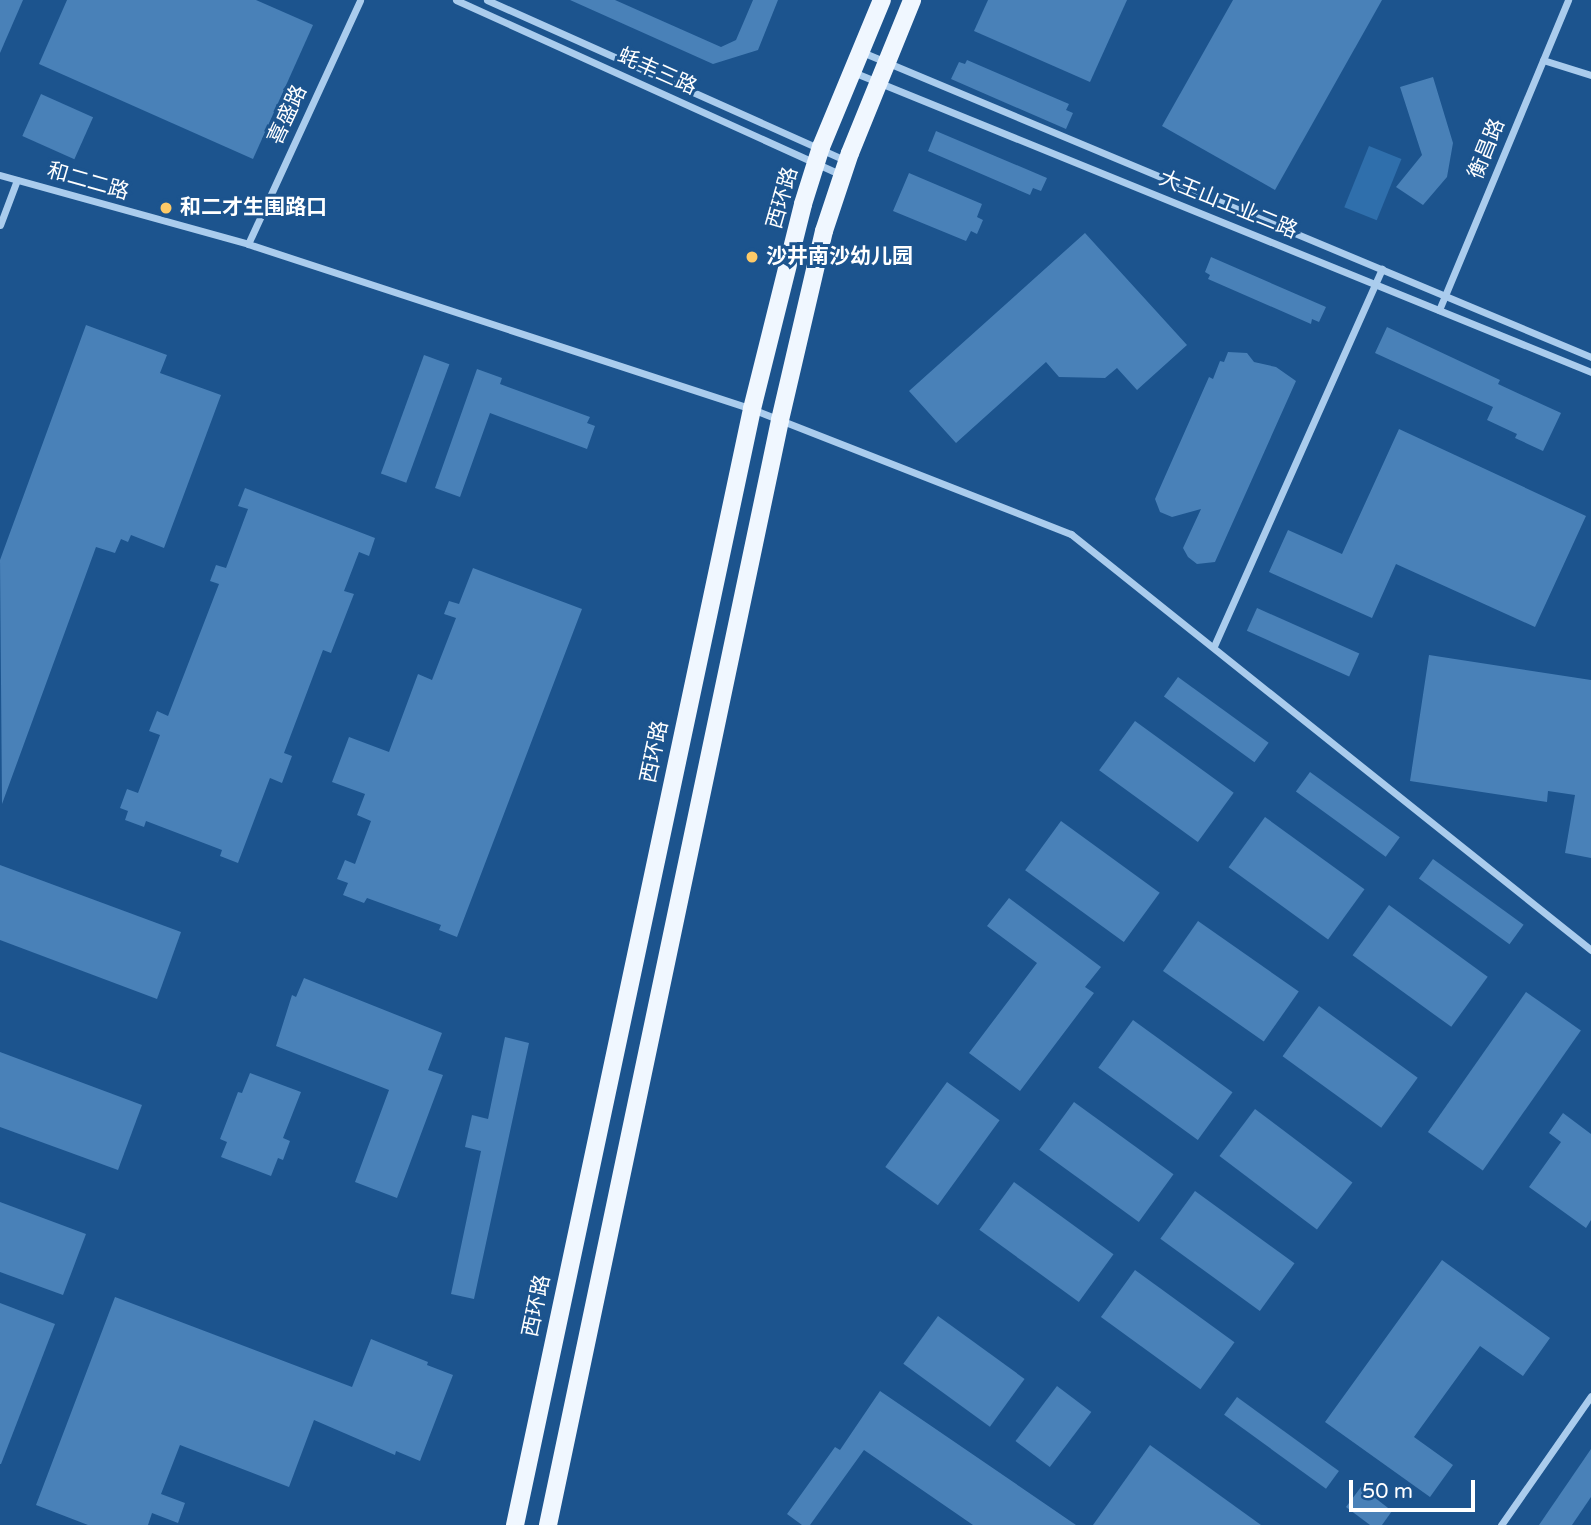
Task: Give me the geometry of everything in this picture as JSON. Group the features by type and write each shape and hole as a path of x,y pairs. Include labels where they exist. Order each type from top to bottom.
{"main road":[{"name":"西环路","path":"515,1525 752,409 818,156 882,0"},
{"path":"548,1525 780,420 824,231 845,168 912,0"}],"street":[{"name":"喜盛路","path":"248,244 360,0"},
{"name":"蚝丰三路","path":"456,0 845,168"},
{"name":"蚝丰三路","path":"487,0 845,168"},
{"name":"衡昌路","path":"1439,310 1568,0"},
{"name":"大王山工业二路","path":"861,51 1591,357"},
{"path":"1543,60 1591,75"},
{"name":"大王山工业二路","path":"852,72 1591,372"},
{"name":"和二二路","path":"0,175 248,244 752,409 1071,534 1591,950"},
{"path":"0,225 17,180"},
{"path":"1214,646 1382,269"},
{"path":"1501,1525 1591,1396"}],"shaded area":[{"path":"1369,146 1401,159 1377,220 1344,207"}],"building":[{"path":"0,0 23,0 0,53"},
{"path":"67,0 256,0 313,25 253,159 39,64"},
{"path":"570,0 615,0 721,47 736,40 753,0 778,0 758,50 713,64"},
{"path":"988,0 1127,0 1090,82 974,31"},
{"path":"1233,0 1382,0 1275,190 1162,126"},
{"path":"967,60 1069,104 1066,110 1073,113 1066,129 951,79 959,62 965,64"},
{"path":"1433,77 1453,143 1447,177 1423,205 1396,187 1422,155 1400,87"},
{"path":"41,94 93,117 74,159 22,136"},
{"path":"936,131 1047,178 1041,191 1033,188 1030,195 928,151"},
{"path":"909,173 982,204 977,217 983,220 977,234 971,231 966,241 893,211"},
{"path":"1085,233 1187,345 1137,390 1117,368 1105,378 1059,377 1046,362 956,443 909,391"},
{"path":"1211,257 1326,307 1319,322 1312,319 1311,324 1208,279 1210,275 1205,272"},
{"path":"86,325 167,355 160,373 221,395 164,548 131,535 128,542 121,539 115,553 96,547 2,804 0,560"},
{"path":"1387,327 1500,380 1498,384 1561,413 1543,451 1515,438 1517,434 1487,420 1493,407 1375,353"},
{"path":"1228,352 1247,353 1254,362 1276,367 1296,381 1215,562 1197,564 1188,557 1183,548 1201,509 1172,517 1160,512 1155,499 1209,377 1213,379 1220,361 1224,362"},
{"path":"424,355 449,364 406,483 381,473"},
{"path":"477,369 502,378 500,384 590,417 587,423 595,426 587,449 490,413 460,497 435,488"},
{"path":"1399,429 1586,516 1535,627 1396,564 1372,618 1269,572 1288,530 1342,554"},
{"path":"245,488 375,538 369,556 359,552 344,591 354,594 331,653 323,650 284,753 292,756 282,783 270,778 238,863 220,856 222,850 146,821 144,827 125,820 128,811 120,808 127,789 138,793 160,735 149,731 157,711 168,716 219,584 210,581 216,565 226,568 248,509 238,506"},
{"path":"473,568 582,609 457,937 439,930 441,925 367,898 364,903 343,895 348,883 337,879 345,860 355,864 371,821 357,815 365,794 332,782 349,737 389,752 418,674 432,680 456,618 444,614 449,601 459,604"},
{"path":"1257,608 1359,654 1349,676 1247,631"},
{"path":"1429,655 1591,680 1591,858 1565,853 1575,795 1548,791 1547,802 1410,781"},
{"path":"1178,677 1269,743 1255,762 1164,696"},
{"path":"1135,721 1234,793 1198,842 1099,770"},
{"path":"1310,772 1400,837 1386,857 1296,791"},
{"path":"1265,817 1365,889 1328,939 1229,867"},
{"path":"1061,821 1160,893 1124,942 1025,870"},
{"path":"1433,859 1524,925 1510,944 1419,878"},
{"path":"0,865 181,932 157,999 0,940"},
{"path":"1009,898 1101,967 1085,987 1094,993 1020,1091 969,1053 1037,963 987,926"},
{"path":"1389,905 1488,977 1451,1027 1353,955"},
{"path":"1198,921 1299,992 1264,1042 1163,971"},
{"path":"304,978 442,1033 428,1070 443,1075 397,1198 355,1182 389,1090 276,1046 292,995 296,997"},
{"path":"1526,992 1581,1030 1483,1171 1428,1132"},
{"path":"1319,1006 1418,1078 1381,1128 1283,1056"},
{"path":"1133,1020 1233,1092 1198,1140 1098,1068"},
{"path":"505,1037 529,1043 474,1299 451,1294 481,1151 465,1147 472,1115 488,1119"},
{"path":"0,1052 142,1105 118,1170 0,1127"},
{"path":"250,1073 301,1092 283,1138 290,1141 283,1160 278,1158 271,1176 221,1157 227,1142 220,1139 238,1092 242,1093"},
{"path":"947,1082 1000,1120 938,1205 885,1167"},
{"path":"1074,1102 1174,1174 1139,1222 1039,1150"},
{"path":"1255,1109 1352,1182 1317,1230 1219,1156"},
{"path":"1563,1113 1591,1134 1591,1220 1586,1228 1529,1187 1561,1142 1549,1133"},
{"path":"1014,1182 1114,1254 1079,1302 979,1230"},
{"path":"1195,1191 1295,1263 1260,1311 1160,1239"},
{"path":"0,1202 86,1234 63,1295 0,1272"},
{"path":"1442,1260 1550,1338 1523,1376 1480,1346 1414,1437 1453,1465 1430,1497 1325,1422"},
{"path":"1135,1270 1235,1342 1200,1389 1101,1317"},
{"path":"115,1297 352,1387 371,1339 453,1375 420,1461 396,1451 395,1455 314,1420 289,1487 180,1445 161,1494 185,1503 178,1523 152,1513 148,1525 88,1525 36,1505"},
{"path":"0,1303 55,1324 1,1464 0,1464"},
{"path":"938,1316 1025,1379 990,1427 903,1364"},
{"path":"1057,1386 1091,1412 1050,1467 1015,1441"},
{"path":"880,1391 1076,1525 973,1525 864,1450 810,1525 802,1525 787,1514 835,1447 840,1450"},
{"path":"1237,1397 1339,1471 1326,1489 1224,1415"},
{"path":"1150,1445 1261,1525 1093,1525"},
{"path":"1591,1449 1591,1497 1572,1525 1539,1525"},
{"path":"1361,1487 1392,1511 1382,1525 1370,1525 1346,1507"}],"place":[{"name":"和二才生围路口","path":"166,208"},
{"name":"沙井南沙幼儿园","path":"752,257"}]}
